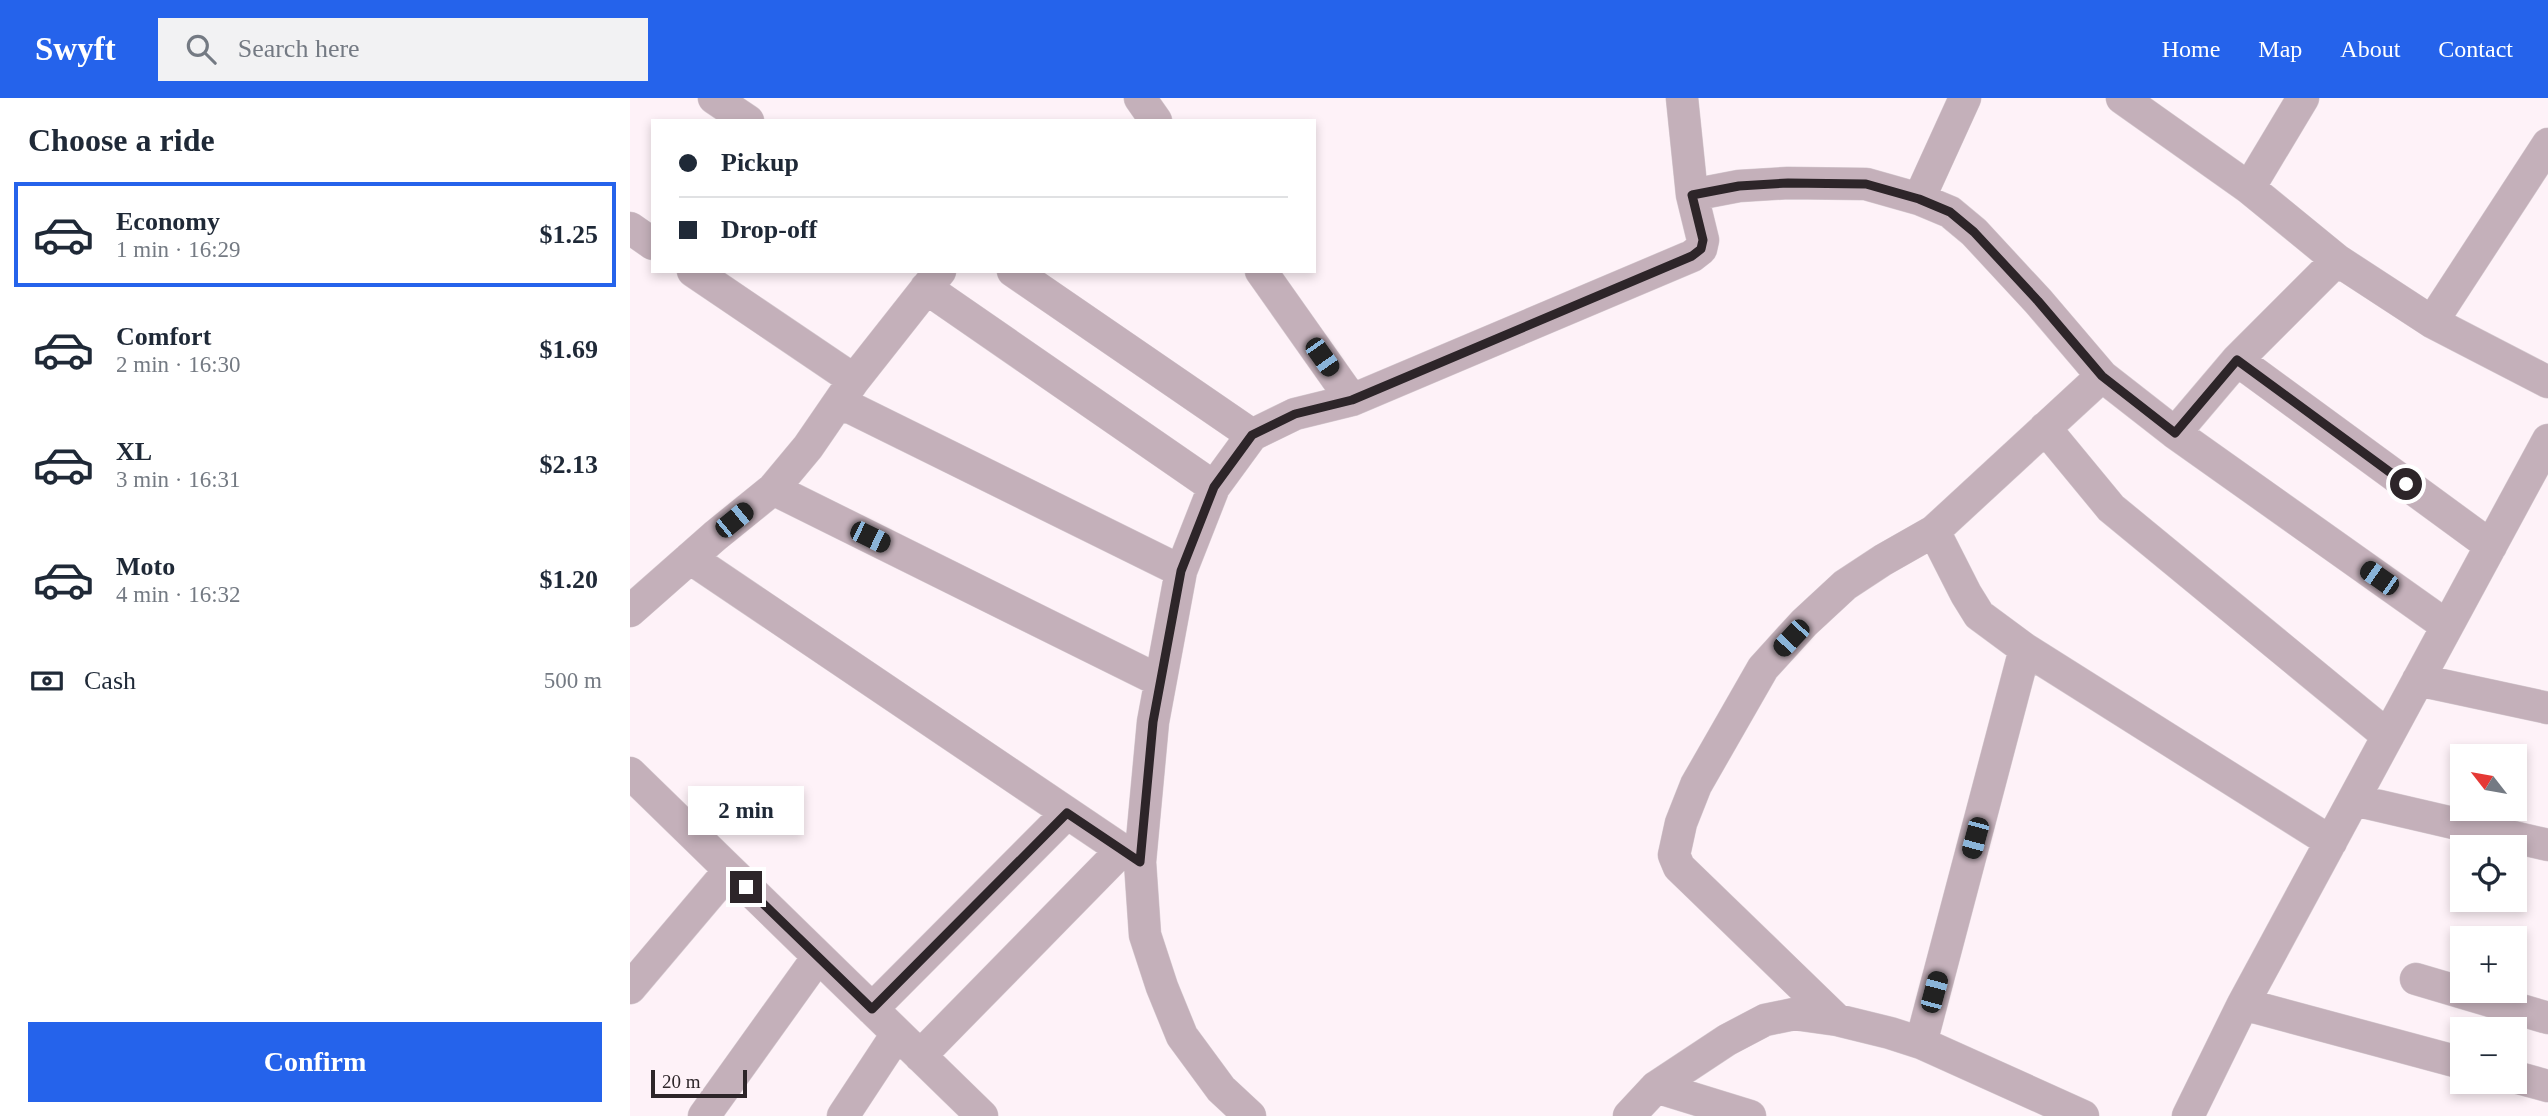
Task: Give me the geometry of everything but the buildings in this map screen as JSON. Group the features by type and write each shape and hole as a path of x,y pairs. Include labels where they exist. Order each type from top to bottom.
{"street":[{"path":"714,98 745,119"},
{"path":"1140,98 1155,119"},
{"path":"1250,1116 1221,1089 1182,1036 1162,988 1145,935 1131,856 1181,571 1214,487 1252,435 1295,414 1352,400 1692,256 1701,249 1703,240 1692,195 1682,98"},
{"path":"1919,199 1965,98"},
{"path":"2122,98 2249,188 2337,260 2432,322 2548,382"},
{"path":"2249,188 2303,98"},
{"path":"2432,322 2548,144"},
{"path":"1692,195 1739,186 1866,184 1919,199 1950,212 1974,232 2038,301 2102,376 2175,433 2447,626"},
{"path":"630,228 651,243"},
{"path":"2175,433 2237,360 2337,260"},
{"path":"696,273 846,391 1181,571"},
{"path":"1016,273 1252,435"},
{"path":"1262,273 1352,400"},
{"path":"630,611 774,489 933,280 1214,487"},
{"path":"2237,360 2491,546"},
{"path":"1837,1020 1679,867 1674,855 1676,845 1681,823 1696,785 1763,668 1804,624 1845,585 1934,531 2102,376"},
{"path":"2045,428 2111,508 2388,736"},
{"path":"2188,1116 2244,1004 2548,440"},
{"path":"774,489 1160,681"},
{"path":"1934,531 1979,615 2025,649 2331,842"},
{"path":"690,558 1131,856"},
{"path":"1921,1043 2025,649"},
{"path":"2418,680 2548,708"},
{"path":"630,773 908,1045 967,1111"},
{"path":"2354,800 2548,845"},
{"path":"872,1009 1067,813"},
{"path":"844,1116 908,1045 1131,856"},
{"path":"630,988 729,871"},
{"path":"704,1116 818,957"},
{"path":"2416,979 2548,1018"},
{"path":"2244,1004 2450,1060"},
{"path":"1629,1116 1656,1087 1727,1040 1765,1020 1794,1014 1837,1020 1921,1043 2083,1116"},
{"path":"2527,1080 2548,1086"},
{"path":"1656,1087 1750,1116"}],"route":[{"path":"746,887 872,1009 1067,813 1140,862 1153,722 1181,571 1214,487 1252,435 1295,414 1352,400 1692,256 1701,249 1703,240 1692,195 1739,186 1788,183 1866,184 1919,199 1950,212 1974,232 2102,376 2175,433 2237,360 2406,484"}]}
